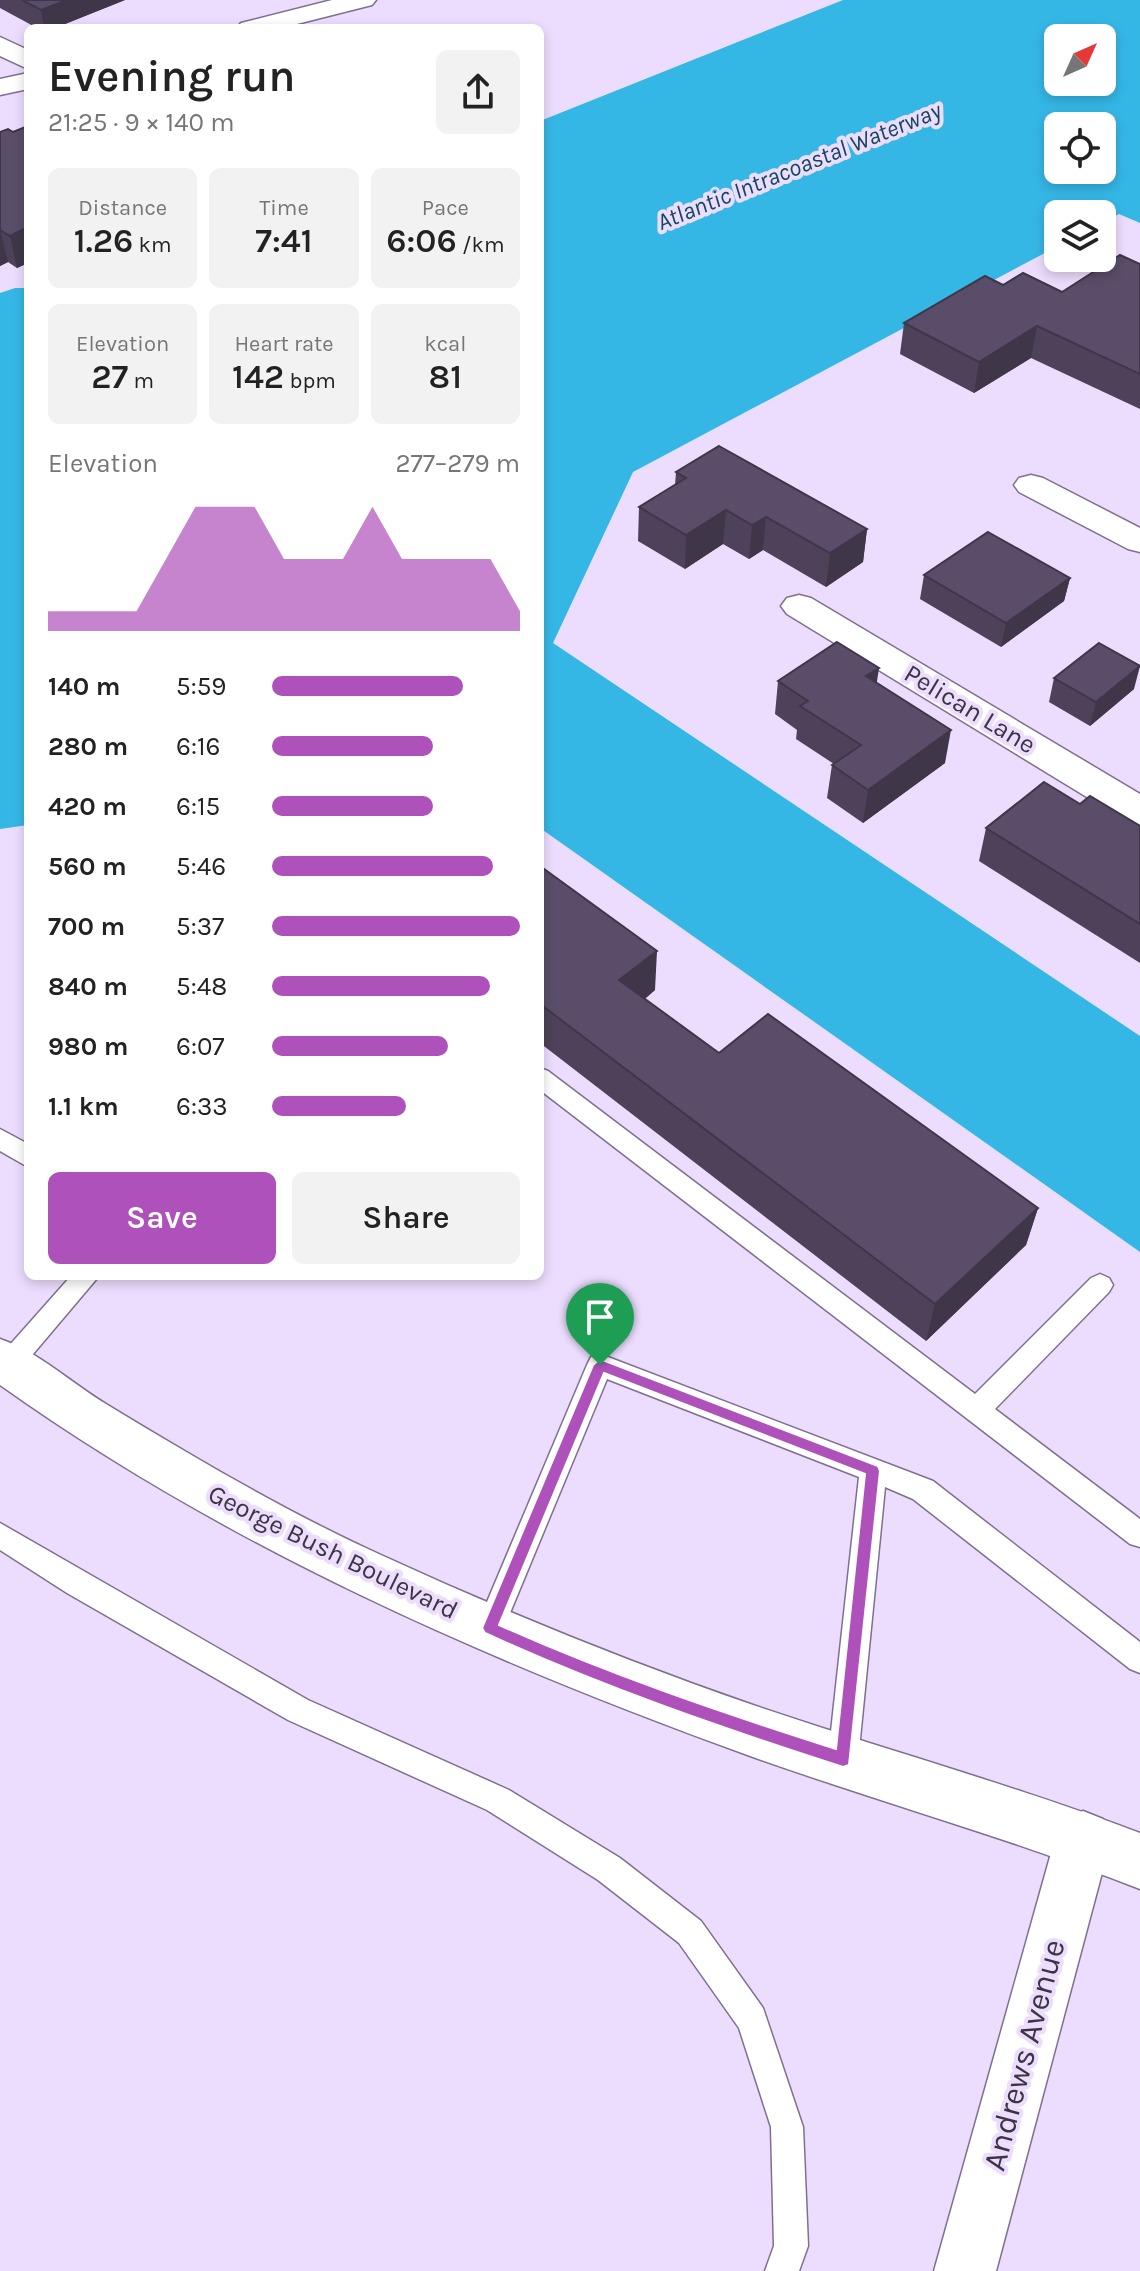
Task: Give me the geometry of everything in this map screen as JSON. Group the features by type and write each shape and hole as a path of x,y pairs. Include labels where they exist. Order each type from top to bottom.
{"street":[{"path":"255,0 291,18"},
{"path":"266,24 363,0"},
{"path":"0,45 24,59"},
{"path":"0,87 24,82"},
{"path":"1031,485 1140,542"},
{"name":"Pelican Lane","path":"799,606 1140,812"},
{"name":"George Bush Boulevard","path":"4,1362 70,1408 187,1479 359,1570 549,1655 754,1731 1083,1839 1140,1861"},
{"name":"Andrews Avenue","path":"965,2271 1083,1839"}],"lane":[{"path":"544,1080 1140,1535"},
{"path":"0,1138 24,1154"},
{"path":"4,1362 82,1280"},
{"path":"976,1410 1100,1285"},
{"path":"490,1628 600,1365 923,1490 1140,1659"},
{"path":"843,1759 873,1471"},
{"path":"0,1535 77,1584 298,1710 498,1800 609,1869 690,1932 752,2019 787,2127 791,2246 782,2271"}],"water":[{"name":"Atlantic Intracoastal Waterway","path":"843,0 1140,0 1140,223 1119,214 1116,216 1116,200 1044,200 1044,253 633,472 553,643 1140,1036 1140,1252 544,831 544,119"},
{"path":"24,288 24,826 0,829 0,293"}],"building":[{"path":"22,0 67,0 41,10"},
{"path":"24,128 24,229 10,236 0,230 0,132 8,129 13,132"},
{"path":"1120,255 1140,264 1140,374 1037,326 979,362 904,323 985,276 1003,285 1023,273 1062,292 1093,272 1116,272 1116,258"},
{"path":"719,446 867,529 830,553 766,517 752,525 726,510 686,535 639,507 686,478 676,472"},
{"path":"988,532 1070,578 1006,623 924,575"},
{"path":"837,642 879,668 866,676 951,730 868,790 832,765 861,745 800,706 808,701 778,681"},
{"path":"1099,643 1140,666 1096,702 1054,678"},
{"path":"1044,782 1080,804 1090,796 1140,826 1140,924 986,828"},
{"path":"544,869 657,951 619,980 719,1053 768,1014 1038,1208 935,1304 544,1007"}],"route":[{"path":"600,1365 873,1471 843,1759 754,1731 549,1655 490,1628 600,1365"}]}
